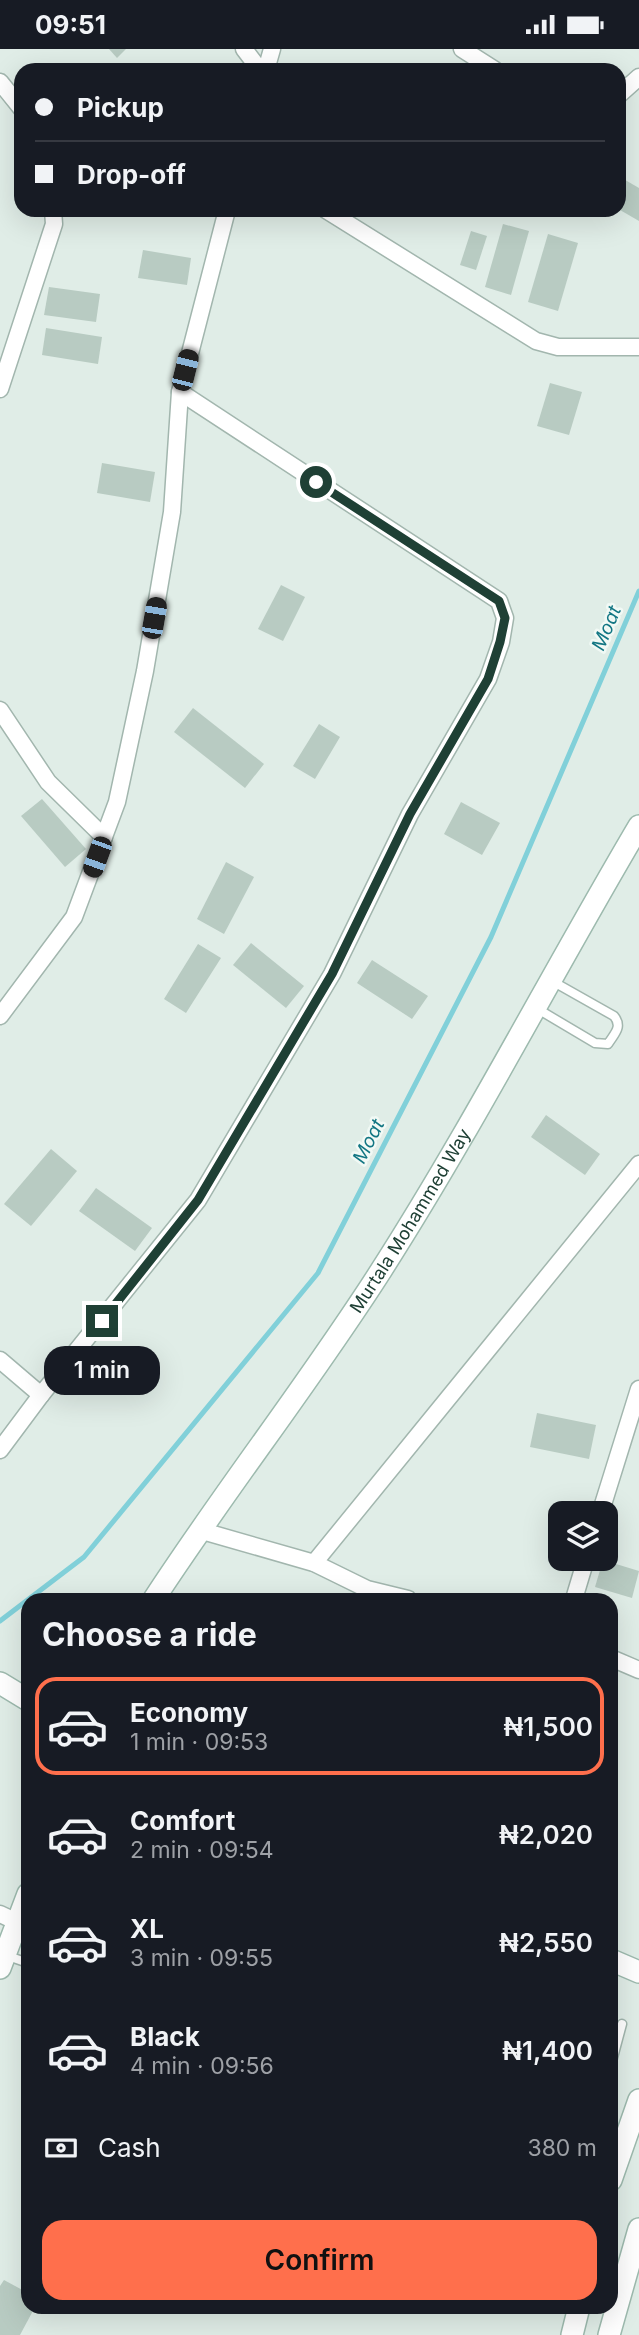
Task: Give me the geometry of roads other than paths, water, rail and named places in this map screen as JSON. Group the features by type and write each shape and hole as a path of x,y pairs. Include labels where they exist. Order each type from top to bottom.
{"street":[{"path":"244,49 255,63"},
{"path":"463,49 484,63"},
{"path":"0,82 14,99"},
{"path":"0,389 54,224 54,217"},
{"path":"0,1016 75,917 117,802 172,512 180,392 225,217"},
{"path":"337,217 536,341 558,347 639,347"},
{"path":"0,1450 198,1200 332,974 410,814 488,679 505,618 499,601 180,392"},
{"path":"0,709 48,782 104,837"},
{"name":"Murtala Mohammed Way","path":"158,1593 199,1530 288,1408 381,1271 453,1155 639,825"},
{"path":"314,1563 639,1164"},
{"path":"0,1360 41,1395"},
{"path":"604,1501 639,1389"},
{"path":"199,1530 314,1563 367,1590 381,1593"},
{"path":"575,1593 582,1571"},
{"path":"618,1661 639,1670"},
{"path":"0,1683 21,1696"},
{"path":"2,1961 8,1918 21,1902"},
{"path":"618,1963 639,1972"},
{"path":"618,2159 639,2100"},
{"path":"618,2303 639,2229"},
{"path":"572,2335 577,2314"},
{"path":"609,2335 615,2314"}],"lane":[{"path":"536,1008 596,1044 608,1044 619,1027 619,1021 614,1016 551,981"},
{"path":"2,1961 21,1962"},
{"path":"618,2039 622,2024"}],"waterway":[{"name":"Moat","path":"37,1593 84,1557 318,1273 491,937 639,591"},
{"name":"Moat","path":"0,1621 21,1605"}]}
